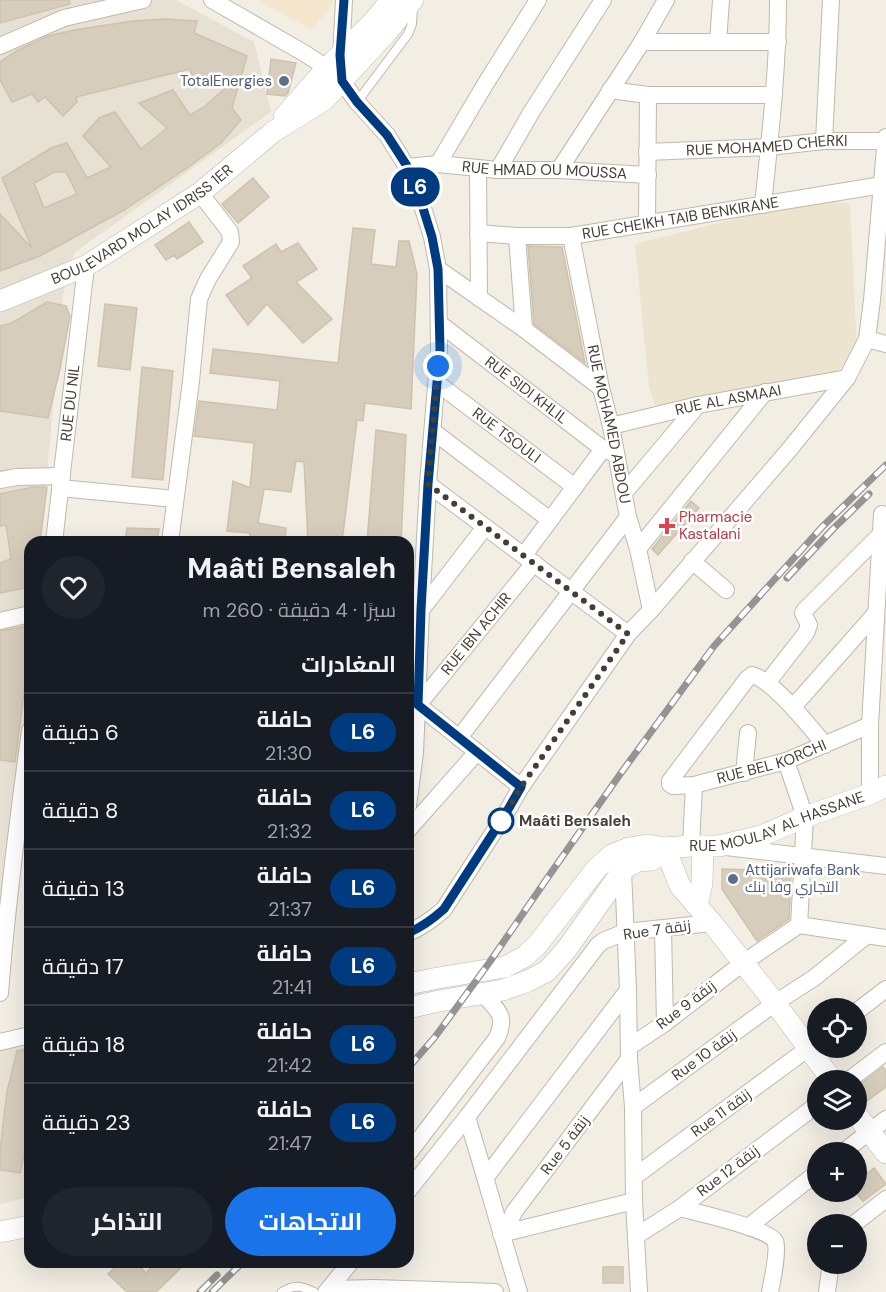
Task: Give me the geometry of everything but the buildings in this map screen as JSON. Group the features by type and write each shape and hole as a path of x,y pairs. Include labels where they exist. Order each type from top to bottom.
{"street":[{"path":"0,46 64,18 143,0"},
{"path":"212,0 304,53 336,68 357,102 387,135 407,166 432,237 438,269 440,349 428,484 414,761"},
{"path":"336,68 344,0"},
{"path":"336,68 391,0"},
{"path":"336,68 387,32 413,0"},
{"path":"438,164 538,0"},
{"path":"498,170 532,111 603,0"},
{"path":"559,170 642,42 666,0"},
{"path":"718,42 721,0"},
{"path":"763,205 778,42 778,0"},
{"path":"824,141 831,0"},
{"path":"642,42 778,42"},
{"name":"BOULEVARD MOLAY IDRISS 1ER","path":"0,301 86,266 200,193 273,132 324,100 336,68"},
{"path":"610,90 648,95 774,95"},
{"path":"647,224 648,95"},
{"path":"414,930 431,921 444,909 521,787 628,634 789,450 847,378 867,339 886,139"},
{"name":"RUE MOHAMED CHERKI","path":"648,152 886,139"},
{"name":"RUE HMAD OU MOUSSA","path":"407,166 438,164 498,170 559,170 648,175"},
{"path":"478,168 479,298"},
{"name":"RUE CHEIKH TAIB BENKIRANE","path":"478,233 571,236 882,185"},
{"path":"171,536 199,299 208,279 231,242 230,232 200,193"},
{"path":"517,236 524,329"},
{"name":"RUE MOHAMED ABDOU","path":"571,236 601,388 611,426 609,451 624,493 651,610"},
{"name":"RUE DU NIL","path":"55,536 86,266"},
{"path":"438,269 524,329 601,388"},
{"name":"RUE SIDI KHLIL","path":"439,323 609,451"},
{"path":"867,339 886,344"},
{"name":"RUE AL ASMAAI","path":"611,426 698,405 847,378"},
{"name":"RUE TSOULI","path":"438,383 575,487"},
{"path":"638,549 765,392"},
{"path":"624,493 698,405"},
{"path":"434,432 550,520"},
{"name":"RUE IBN ACHIR","path":"418,705 529,559 550,520 575,487 609,451"},
{"path":"0,480 17,477 175,499"},
{"path":"428,484 628,634"},
{"path":"878,790 870,725 881,631 876,613 884,534 882,514"},
{"path":"459,738 628,517"},
{"path":"421,610 485,527"},
{"path":"825,745 793,707 760,679 806,633 810,625 804,613 805,610 884,534"},
{"path":"692,561 726,590"},
{"path":"793,707 876,613"},
{"path":"0,621 24,615"},
{"name":"RUE BEL KORCHI","path":"760,679 747,679 683,762 670,784 673,786 694,785 786,761 870,725"},
{"path":"418,705 521,787"},
{"path":"744,773 748,733"},
{"path":"414,823 477,752"},
{"path":"0,993 8,831 24,758"},
{"path":"786,761 805,818 799,925"},
{"path":"694,785 704,846 698,906"},
{"name":"RUE MOULAY AL HASSANE","path":"414,983 506,967 524,957 537,945 597,868 612,855 629,848 648,845 665,848 704,846 761,836 878,790"},
{"path":"704,846 886,866"},
{"path":"414,1007 503,990 547,971 566,950 623,870 638,861 652,860 665,848 680,886 775,1003 807,1038"},
{"path":"623,870 639,1292"},
{"name":"Rue 7 زنقة","path":"467,1117 603,941 625,932 712,923"},
{"path":"743,963 799,925 886,938"},
{"path":"663,928 665,1023"},
{"path":"775,1003 814,978 867,935"},
{"name":"Rue 9 زنقة","path":"629,1053 743,963"},
{"path":"867,1004 886,989"},
{"path":"486,1177 628,990"},
{"path":"414,1146 498,1038 502,1027 501,1014 483,994"},
{"name":"Rue 10 زنقة","path":"633,1107 775,1003"},
{"path":"0,1042 24,1036"},
{"name":"Rue 11 زنقة","path":"634,1177 807,1049"},
{"path":"862,1070 886,1052"},
{"name":"Rue 5 زنقة","path":"504,1234 514,1212 629,1053"},
{"name":"Rue 12 زنقة","path":"636,1236 680,1208 807,1112"},
{"path":"467,1117 504,1234 519,1292"},
{"path":"414,1183 467,1117"},
{"path":"867,1122 886,1119"},
{"path":"867,1128 886,1153"},
{"path":"748,1227 807,1181"},
{"path":"867,1214 886,1199"},
{"path":"504,1234 634,1201"},
{"path":"680,1208 748,1227 766,1233 774,1239 777,1247 770,1292"},
{"path":"0,1232 24,1227"},
{"path":"323,1291 332,1268"},
{"path":"323,1291 345,1268"},
{"path":"827,1292 829,1274"},
{"path":"323,1291 375,1288 396,1291 495,1292"}],"lane":[{"path":"357,102 408,34 413,16 413,0"},
{"path":"282,1292 300,1286 323,1291"}],"shaded area":[{"path":"0,0 176,0 254,42 271,112 74,253 63,295 41,536 24,536 24,731 0,1001"},
{"path":"256,0 333,0 333,5 311,29"},
{"path":"819,198 850,204 857,350 834,375 655,406 649,387 635,244"},
{"path":"24,1036 24,1198 0,1204 0,1042"}],"railway":[{"path":"414,1061 435,1037 489,963 621,773 714,646 823,526 886,465"},
{"path":"787,578 869,494"},
{"path":"212,1292 237,1268"},
{"path":"200,1292 217,1275"}],"bus line":[{"name":"L6","path":"344,0 340,55 342,81 357,102 387,135 407,166 432,237 438,269 440,349 428,484 418,705 521,787 444,909 431,921 414,930"}],"place":[{"name":"TotalEnergies","path":"284,81"},
{"name":"Pharmacie Kastalani","path":"667,526"},
{"name":"Maâti Bensaleh","path":"501,821"},
{"name":"Attijariwafa Bank التجاري وفا بنك","path":"733,879"}],"route":[{"path":"438,366 428,484 628,634 521,787 501,821"}]}
